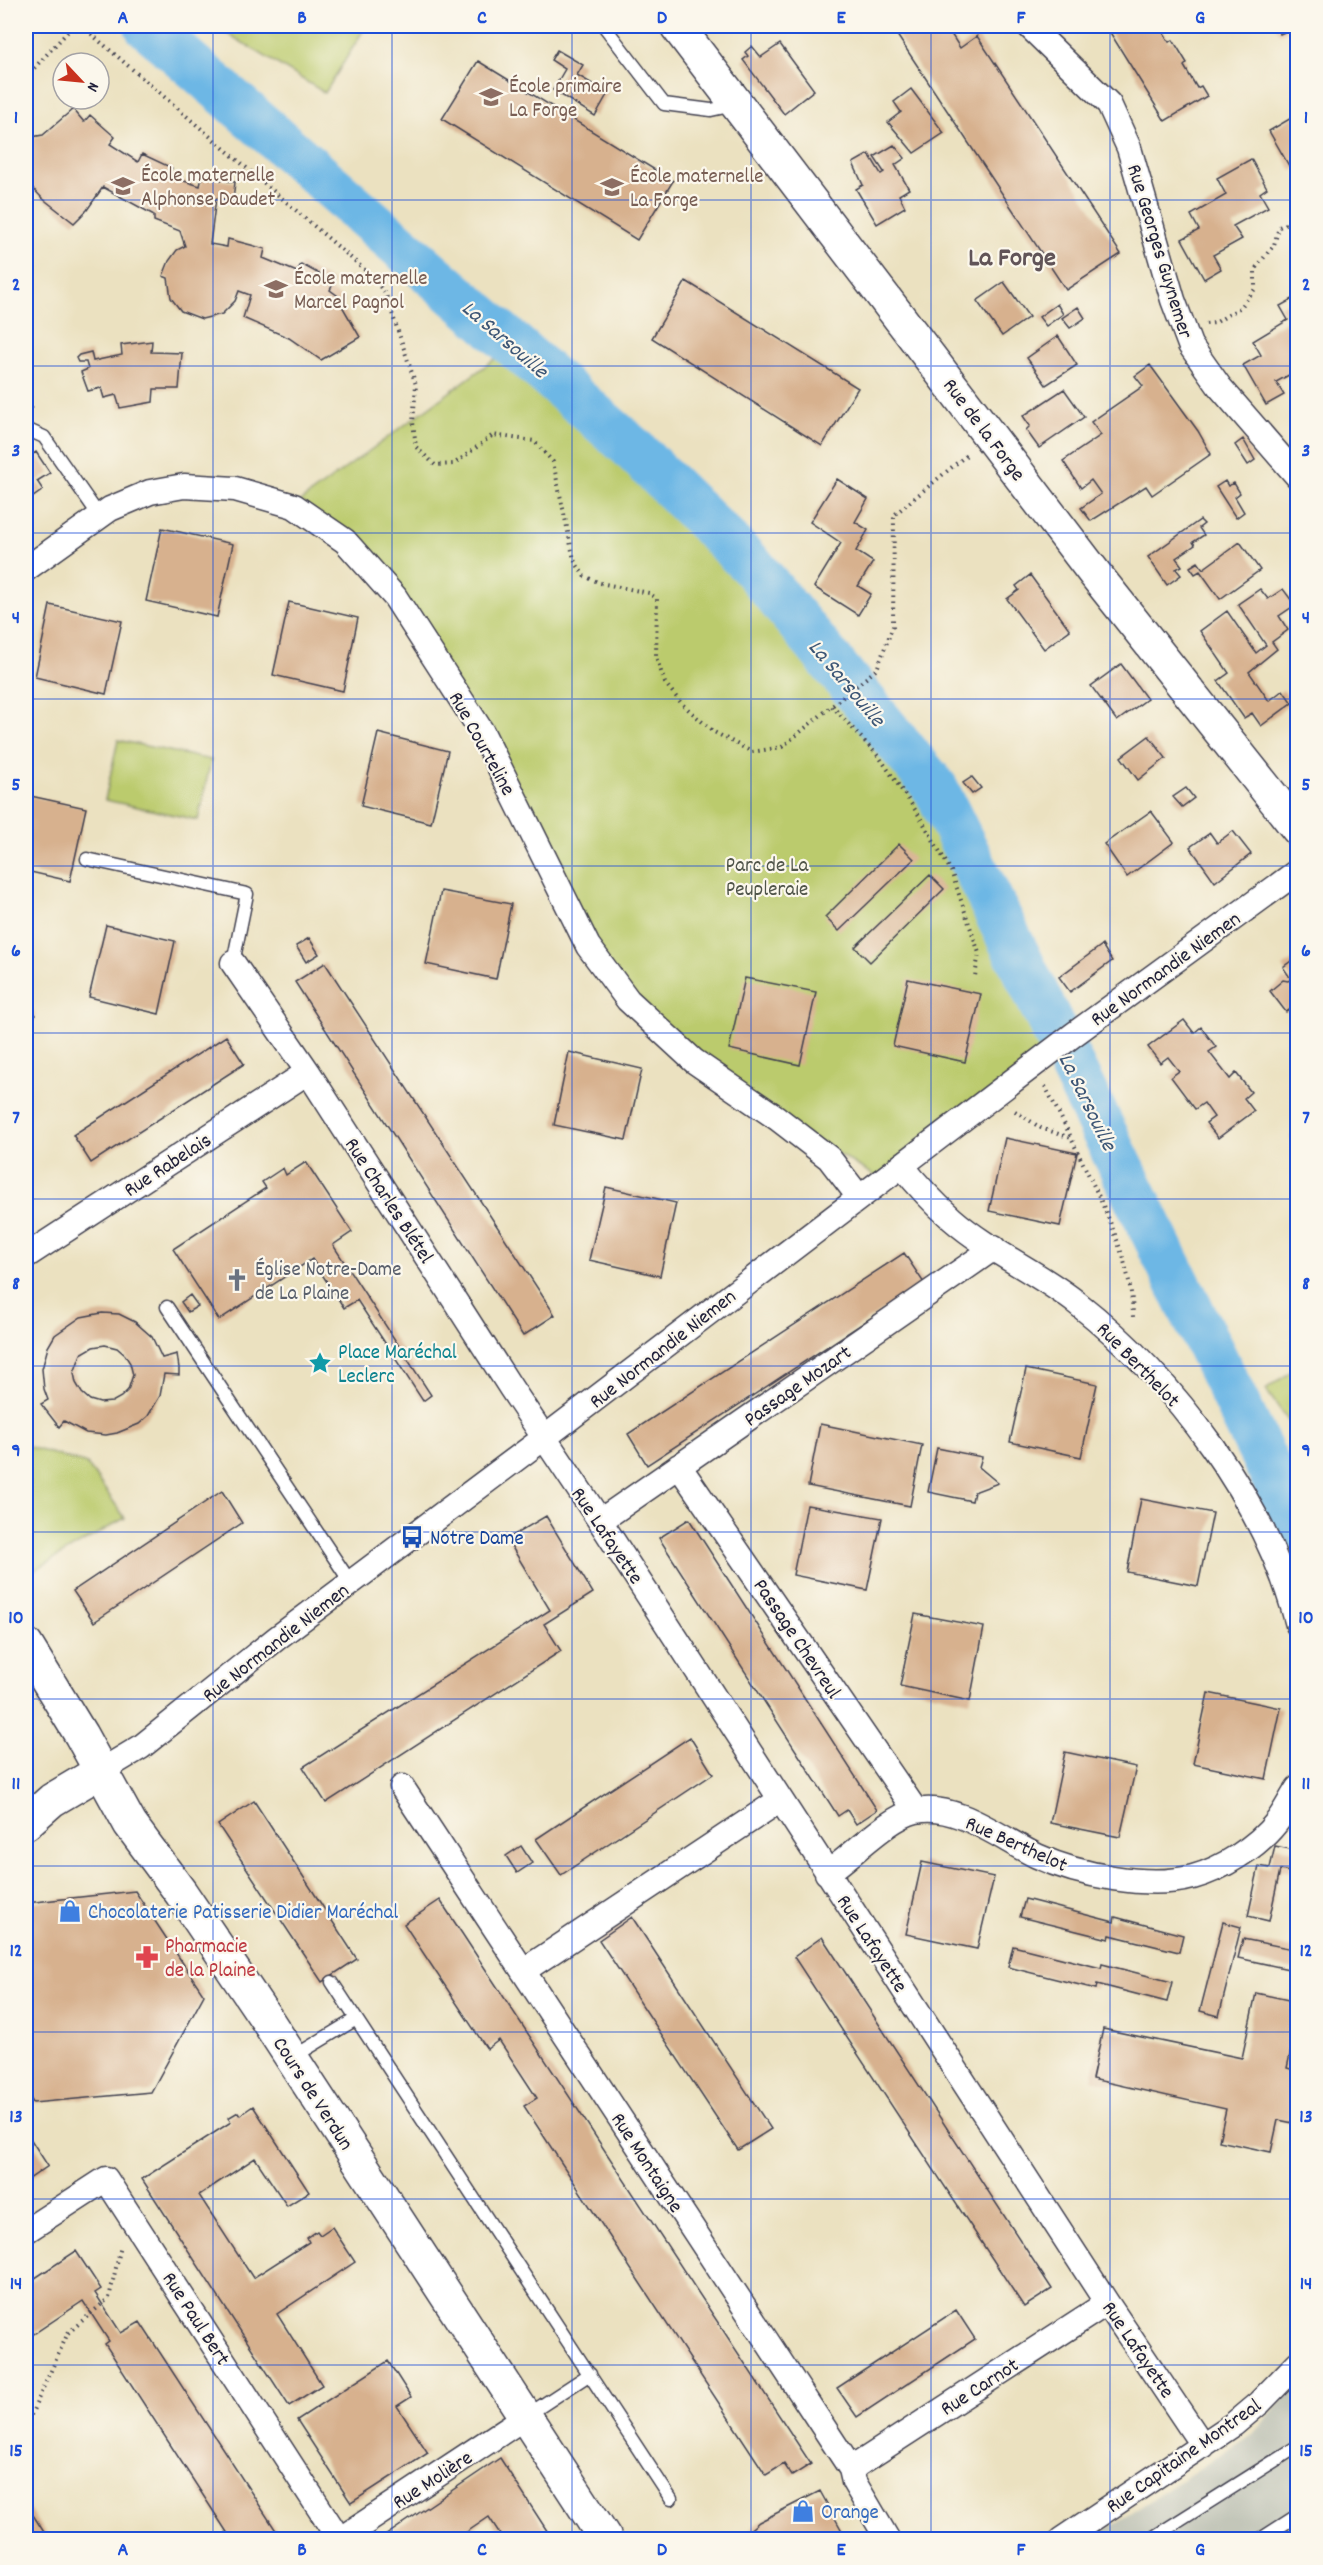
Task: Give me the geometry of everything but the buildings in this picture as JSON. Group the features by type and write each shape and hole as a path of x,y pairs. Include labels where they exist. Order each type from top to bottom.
{"main road":[{"name":"Rue de la Forge","path":"677,26 1095,574 1298,829"},
{"name":"Cours de Verdun","path":"26,1645 130,1824 181,1893 292,2058 606,2540"},
{"name":"Rue Normandie Niemen","path":"26,1823 52,1800 101,1771"}],"street":[{"name":"Rue Georges Guynemer","path":"1029,26 1102,97 1120,125 1181,327 1190,345 1219,386 1298,477"},
{"name":"Rue Courteline","path":"26,569 100,516 131,499 150,492 202,486 235,489 294,506 345,541 395,597 482,732 588,946 628,1000 694,1061 830,1158 859,1197"},
{"name":"Rue Normandie Niemen","path":"101,1771 141,1747 277,1638 544,1438 1073,1035 1298,870"},
{"name":"Rue Charles Blétel","path":"233,963 308,1072 544,1438"},
{"name":"Rue Rabelais","path":"26,1256 308,1072"},
{"name":"Rue Berthelot","path":"902,1166 953,1220 1077,1303 1127,1346 1174,1397 1210,1443 1269,1544 1290,1594 1298,1625"},
{"name":"Passage Mozart","path":"600,1521 994,1248"},
{"name":"Rue Lafayette","path":"544,1438 1107,2303 1203,2446"},
{"name":"Passage Chevreul","path":"679,1466 916,1811"},
{"name":"Rue Montaigne","path":"402,1788 851,2469 854,2482 888,2540"},
{"name":"Rue Berthelot","path":"916,1811 932,1810 974,1822 1038,1857 1093,1875 1161,1881 1193,1877 1248,1849 1276,1824 1298,1788"},
{"path":"523,1971 780,1800"},
{"path":"827,1873 900,1817 916,1811"},
{"name":"Rue Paul Bert","path":"26,2231 106,2179 339,2539"},
{"name":"Rue Carnot","path":"851,2469 1107,2303"},
{"name":"Rue Capitaine Montreal","path":"1061,2540 1203,2446 1258,2403 1298,2363"},
{"name":"Rue Molière","path":"339,2539 525,2417"}],"lane":[{"path":"604,26 664,104 711,110 737,104"},
{"path":"31,430 44,437 100,516"},
{"path":"87,859 247,894 233,963"},
{"path":"167,1307 351,1583"},
{"path":"332,1982 671,2499"},
{"path":"292,2058 356,2019"},
{"path":"525,2417 590,2374"},
{"path":"1149,2540 1298,2446"},
{"path":"1259,2540 1298,2515"}],"path":[{"path":"26,77 73,26"},
{"path":"82,26 372,276 386,295 416,385 413,422 416,447 435,465 454,464 493,435 534,441 553,462 574,560 584,576 600,583 649,593 657,599 656,657 665,683 681,704 714,732 752,752 782,747 878,669 893,626 894,515 990,436"},
{"path":"1181,327 1215,323 1241,307 1255,289 1255,269 1274,245 1279,227 1298,219"},
{"path":"26,384 31,430"},
{"path":"832,706 880,758 920,817 951,871 979,953 975,976"},
{"path":"1045,1086 1109,1220 1133,1300 1133,1324"},
{"path":"1001,1090 1014,1110 1024,1118 1041,1128 1071,1138"},
{"path":"26,2426 68,2333 109,2298 128,2213"}],"shaded area":[{"path":"1297,2383 1297,2539 1090,2540 1255,2432"}],"green space":[{"path":"215,26 366,26 325,93"},
{"name":"Parc de La Peupleraie","path":"514,345 631,447 752,566 936,789 993,905 1043,1058 882,1180 777,1118 628,1000 395,597 294,506"},
{"path":"118,740 211,760 198,820 105,800"},
{"path":"1297,1367 1297,1433 1266,1390"},
{"path":"26,1446 87,1464 125,1518 31,1572 26,1564"}],"waterway":[{"name":"La Sarsouille","path":"147,26 631,447 752,566 936,789 1298,1528"}],"place":[{"name":"École primaire La Forge","path":"491,97"},
{"name":"École maternelle Alphonse Daudet","path":"123,186"},
{"name":"École maternelle La Forge","path":"612,187"},
{"name":"École maternelle Marcel Pagnol","path":"276,289"},
{"name":"Église Notre-Dame de La Plaine","path":"237,1280"},
{"name":"Place Maréchal Leclerc","path":"320,1363"},
{"name":"Notre Dame","path":"412,1537"},
{"name":"Chocolaterie Patisserie Didier Maréchal","path":"70,1911"},
{"name":"Pharmacie de la Plaine","path":"147,1957"},
{"name":"Orange","path":"803,2511"}],"district":[{"name":"La Forge","path":"1012,256"}]}
